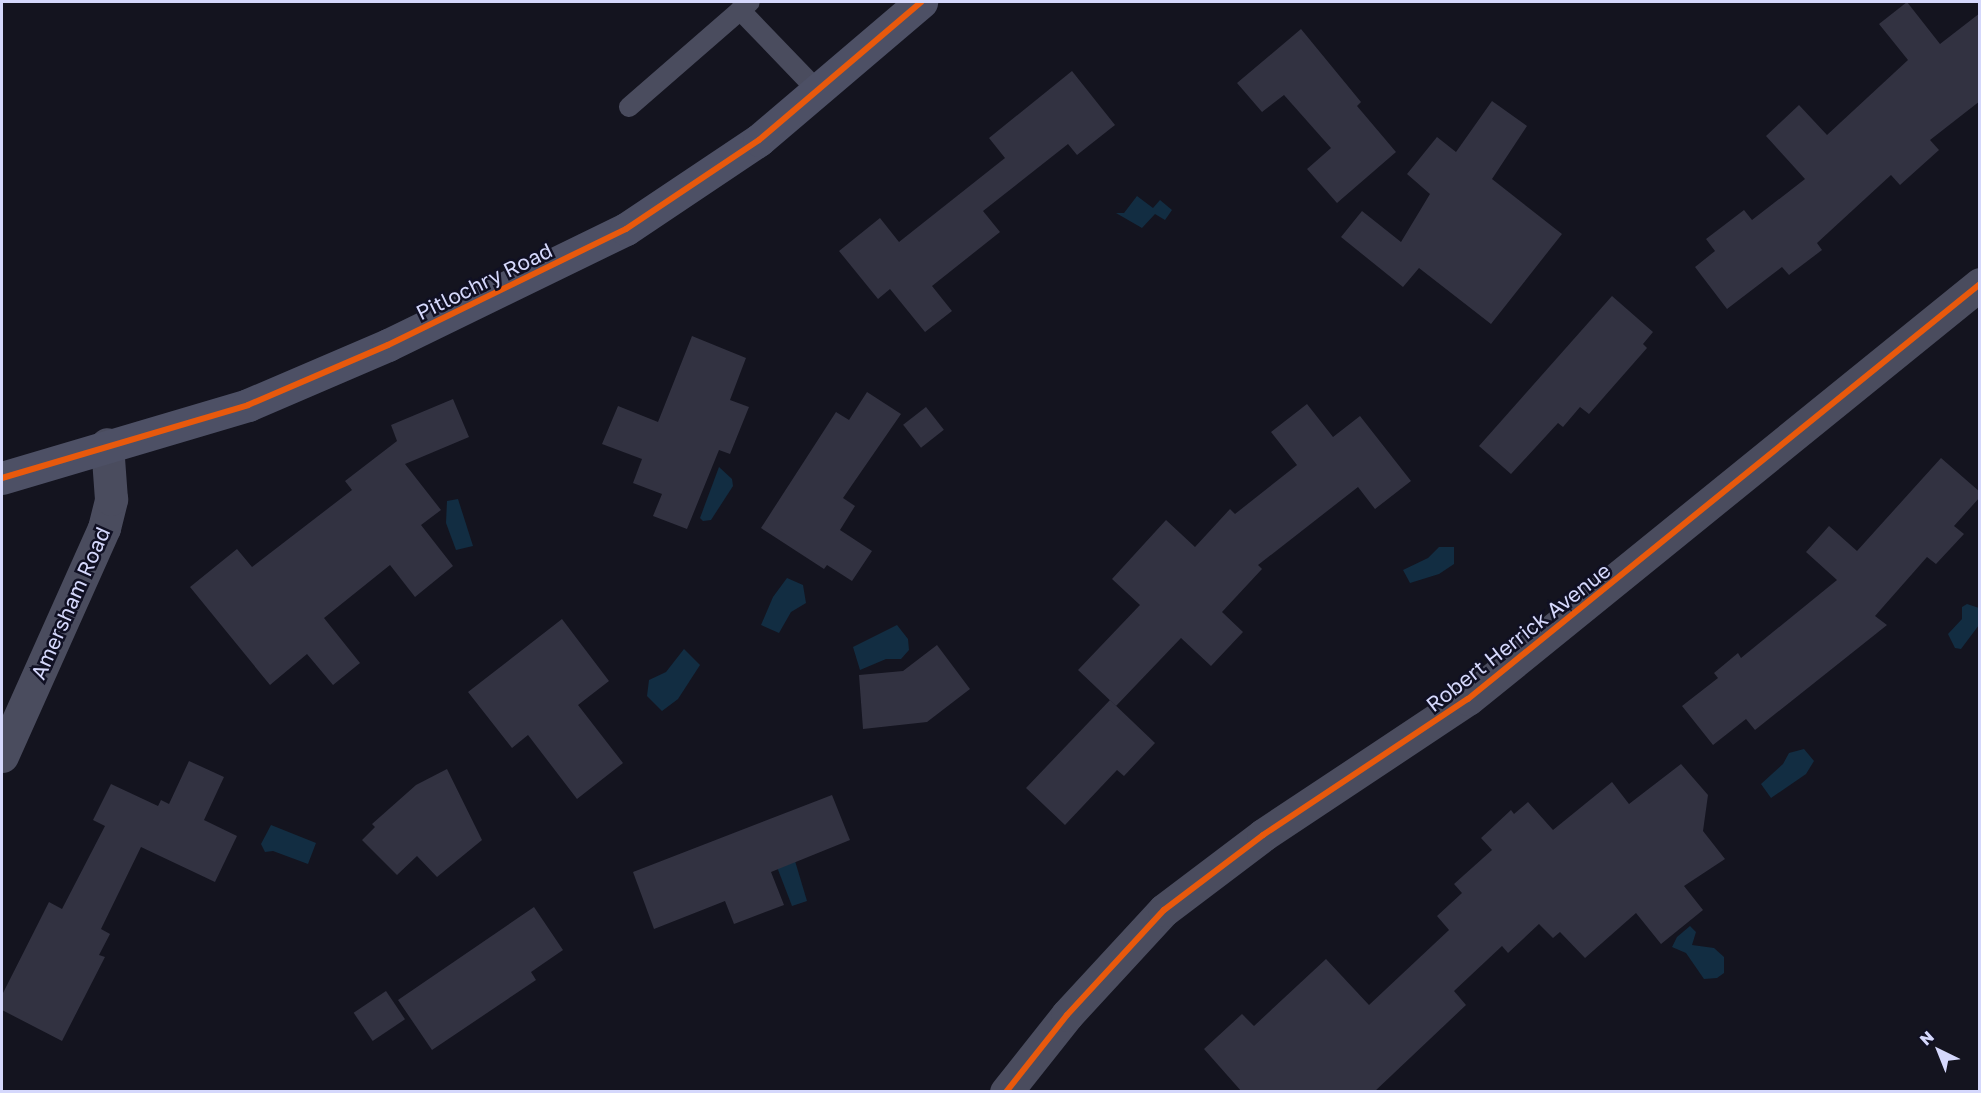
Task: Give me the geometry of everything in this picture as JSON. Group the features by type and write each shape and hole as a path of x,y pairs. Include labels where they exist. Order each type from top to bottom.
{"street":[{"name":"Pitlochry Road","path":"2,478 107,444 248,405 388,345 549,269 626,229 697,185 817,90 921,2"},
{"name":"Robert Herrick Avenue","path":"1006,1092 1067,1015 1164,910 1263,835 1468,699 1980,284"},
{"name":"Amersham Road","path":"2,756 104,528 111,499 107,444"}],"lane":[{"path":"630,107 745,6 817,90"}],"water":[{"path":"1137,196 1153,208 1160,200 1172,210 1165,220 1155,214 1142,228 1116,213 1124,213"},
{"path":"719,467 732,479 733,486 711,520 703,521 700,518"},
{"path":"458,499 473,546 456,550 446,523 447,501"},
{"path":"1439,547 1454,547 1454,564 1439,574 1410,583 1403,570 1428,558"},
{"path":"787,578 803,585 806,603 791,612 779,633 761,625 773,597"},
{"path":"1967,604 1979,608 1979,625 1961,649 1955,648 1948,634 1962,619 1962,607"},
{"path":"897,625 908,639 909,650 901,659 886,659 860,670 853,647"},
{"path":"684,649 700,665 678,699 662,711 647,696 649,680 666,672"},
{"path":"1804,749 1814,761 1806,774 1771,798 1761,784 1783,764 1789,753"},
{"path":"271,825 316,843 308,864 273,851 265,852 261,844"},
{"path":"795,861 807,901 792,906 777,867"},
{"path":"1690,926 1696,932 1692,945 1714,948 1724,957 1724,973 1717,978 1704,979 1686,953 1672,947 1677,937"}],"building":[{"path":"1907,2 1940,44 1980,13 1980,101 1930,140 1939,150 1900,185 1891,175 1817,243 1822,250 1789,275 1782,267 1727,309 1695,267 1715,251 1706,239 1744,210 1752,220 1805,179 1766,136 1799,105 1827,135 1908,60 1879,24"},
{"path":"1301,29 1361,102 1357,106 1396,152 1337,203 1307,169 1331,148 1284,95 1262,112 1237,83"},
{"path":"1072,71 1115,125 1077,155 1068,144 983,211 1000,232 932,286 952,311 925,332 890,289 878,299 839,251 880,218 899,242 1005,158 989,138"},
{"path":"1492,101 1527,126 1492,179 1562,234 1491,324 1419,268 1403,287 1341,237 1362,211 1401,242 1430,194 1407,174 1437,137 1456,152"},
{"path":"1612,296 1653,332 1643,344 1647,348 1589,414 1580,407 1563,427 1558,423 1511,474 1479,446"},
{"path":"692,336 746,358 730,400 749,407 730,454 719,450 687,529 653,516 662,494 633,483 642,459 602,444 618,406 658,422"},
{"path":"867,392 901,414 843,498 855,506 840,530 872,551 852,581 827,565 824,569 761,528 836,412 849,420"},
{"path":"453,399 469,437 405,464 441,510 421,525 453,566 415,597 390,565 324,618 360,663 333,685 307,654 270,685 190,587 237,549 252,567 352,490 345,481 397,441 391,425"},
{"path":"1307,404 1333,437 1360,416 1411,481 1375,509 1358,487 1258,565 1262,569 1222,612 1243,632 1211,666 1181,638 1116,706 1078,670 1140,605 1112,579 1166,520 1195,547 1230,509 1235,514 1297,465 1271,432"},
{"path":"926,407 944,430 921,448 903,425"},
{"path":"1941,458 1980,492 1980,497 1954,526 1964,534 1936,564 1927,557 1875,616 1887,625 1755,730 1746,719 1713,745 1682,706 1718,678 1714,673 1738,653 1741,658 1837,580 1806,552 1829,526 1857,551"},
{"path":"562,619 609,681 578,705 623,763 577,799 528,735 512,748 468,692"},
{"path":"937,645 970,689 927,722 863,729 859,675 903,671"},
{"path":"1110,700 1155,743 1124,776 1117,770 1065,825 1026,788"},
{"path":"189,761 224,777 204,820 237,836 215,882 141,847 101,929 110,934 99,955 105,957 62,1041 2,1010 2,995 49,902 62,909 105,826 93,820 111,784 158,806 161,800 169,804"},
{"path":"1681,764 1708,795 1703,831 1725,859 1684,886 1703,910 1661,944 1636,913 1585,958 1560,932 1553,938 1539,924 1508,953 1502,946 1454,991 1466,1005 1374,1092 1242,1092 1204,1049 1242,1014 1254,1026 1326,959 1369,1005 1449,930 1437,916 1462,893 1454,884 1492,850 1481,838 1511,810 1514,814 1528,802 1553,830 1612,782 1629,804"},
{"path":"447,769 482,840 437,877 417,856 397,875 362,840 375,827 372,824 416,785"},
{"path":"832,795 850,840 771,872 784,905 734,924 725,901 654,929 633,872"},
{"path":"534,907 563,950 531,972 536,980 432,1050 398,1000"},
{"path":"386,991 405,1019 373,1041 354,1013"}],"cycle path":[{"path":"2,478 248,405 388,345 626,229 759,140 921,2"},
{"path":"1006,1092 1067,1015 1164,910 1263,835 1468,699 1980,284"}]}
